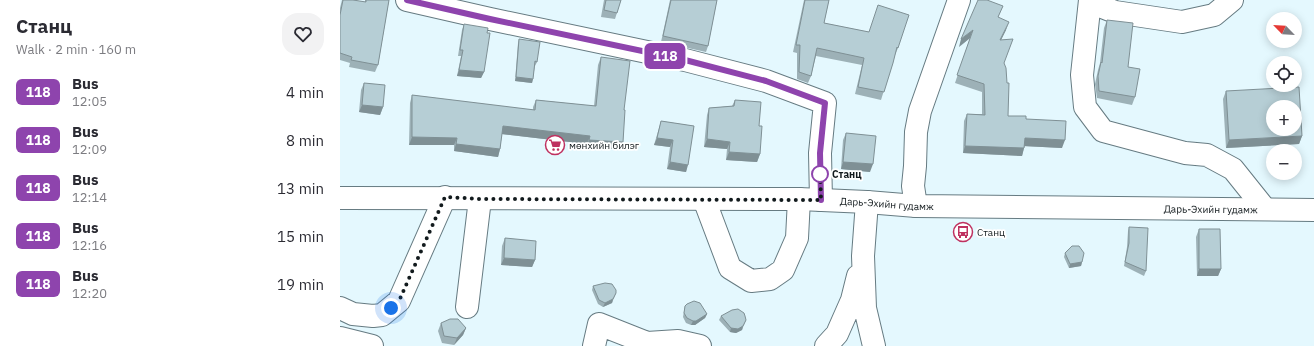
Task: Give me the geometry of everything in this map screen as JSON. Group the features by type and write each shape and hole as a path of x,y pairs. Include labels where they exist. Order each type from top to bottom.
{"street":[{"path":"407,0 498,21 685,60 766,81 825,103 820,153 821,200"},
{"path":"916,206 913,186 916,132 920,111 959,0"},
{"path":"1232,0 1214,15 1182,22 1115,12 1090,1 1082,75 1085,107 1103,131 1185,153 1207,155 1233,169 1265,209"},
{"path":"340,308 353,314 373,316 382,315 399,301 445,197"},
{"name":"Дарь-Эхийн гудамж","path":"340,198 445,197 480,199 799,199 916,206 1314,210"},
{"path":"467,307 480,199"},
{"path":"704,199 730,268 751,282 770,279 783,270 797,238 799,199"},
{"path":"867,202 863,256 865,308 874,346"},
{"path":"826,346 837,334 852,300 863,256"},
{"path":"594,346 598,324 647,342 678,341 700,346"},
{"path":"340,338 372,346"}],"building":[{"path":"343,0 366,2 366,0 389,0 378,65 351,60 352,57 340,53 340,15"},
{"path":"606,0 621,0 617,13 604,10"},
{"path":"671,0 717,0 708,46 663,36"},
{"path":"805,0 829,0 824,23 869,32 878,5 909,15 898,48 897,47 884,92 858,87 864,58 817,48 811,76 799,72 800,45 796,45"},
{"path":"978,0 987,0 1003,6 998,17 1009,22 1000,40 1013,39 1004,63 1006,68 1007,83 1009,83 1008,116 1026,116 1026,119 1066,121 1065,140 1025,138 1024,148 965,146 967,114 985,115 984,84 957,75 973,30 961,39"},
{"path":"1107,20 1133,23 1128,67 1140,69 1135,97 1099,91 1098,76 1101,62 1102,63"},
{"path":"464,24 488,28 487,33 490,33 484,72 459,70 463,50 460,50"},
{"path":"519,39 540,42 537,62 535,61 533,79 516,77"},
{"path":"601,57 630,61 624,110 623,142 589,140 590,136 503,126 500,149 456,144 457,138 412,137 412,95 535,110 536,100 596,106"},
{"path":"364,83 385,85 383,107 362,105"},
{"path":"1266,89 1266,92 1299,92 1300,100 1266,100 1266,136 1302,136 1229,140 1226,91"},
{"path":"735,100 761,102 759,126 762,126 760,154 729,152 730,142 707,139 709,108 734,106"},
{"path":"661,121 694,126 688,165 670,162 673,140 657,138"},
{"path":"846,133 876,136 873,164 843,162"},
{"path":"1129,227 1148,228 1146,271 1125,262 1129,243"},
{"path":"1199,229 1220,229 1221,269 1199,269"},
{"path":"505,238 536,241 535,260 504,258"},
{"path":"1072,246 1079,246 1084,253 1082,262 1070,264 1065,253"},
{"path":"605,283 612,284 616,290 616,293 613,299 605,303 599,300 593,286"},
{"path":"694,301 700,303 707,314 696,321 687,318 684,313 685,306"},
{"path":"738,309 744,313 746,320 743,326 738,329 731,328 721,316 732,310"},
{"path":"450,319 458,319 466,328 457,338 444,336 441,323"}],"bus line":[{"name":"118","path":"407,0 685,60 766,81 825,103 820,153 821,200"}],"place":[{"name":"мөнхийн билэг","path":"555,145"},
{"name":"Cтанц","path":"820,174"},
{"name":"Станц","path":"963,232"}],"route":[{"path":"391,308 399,301 445,197 480,199 821,200 820,169 820,174"}]}
